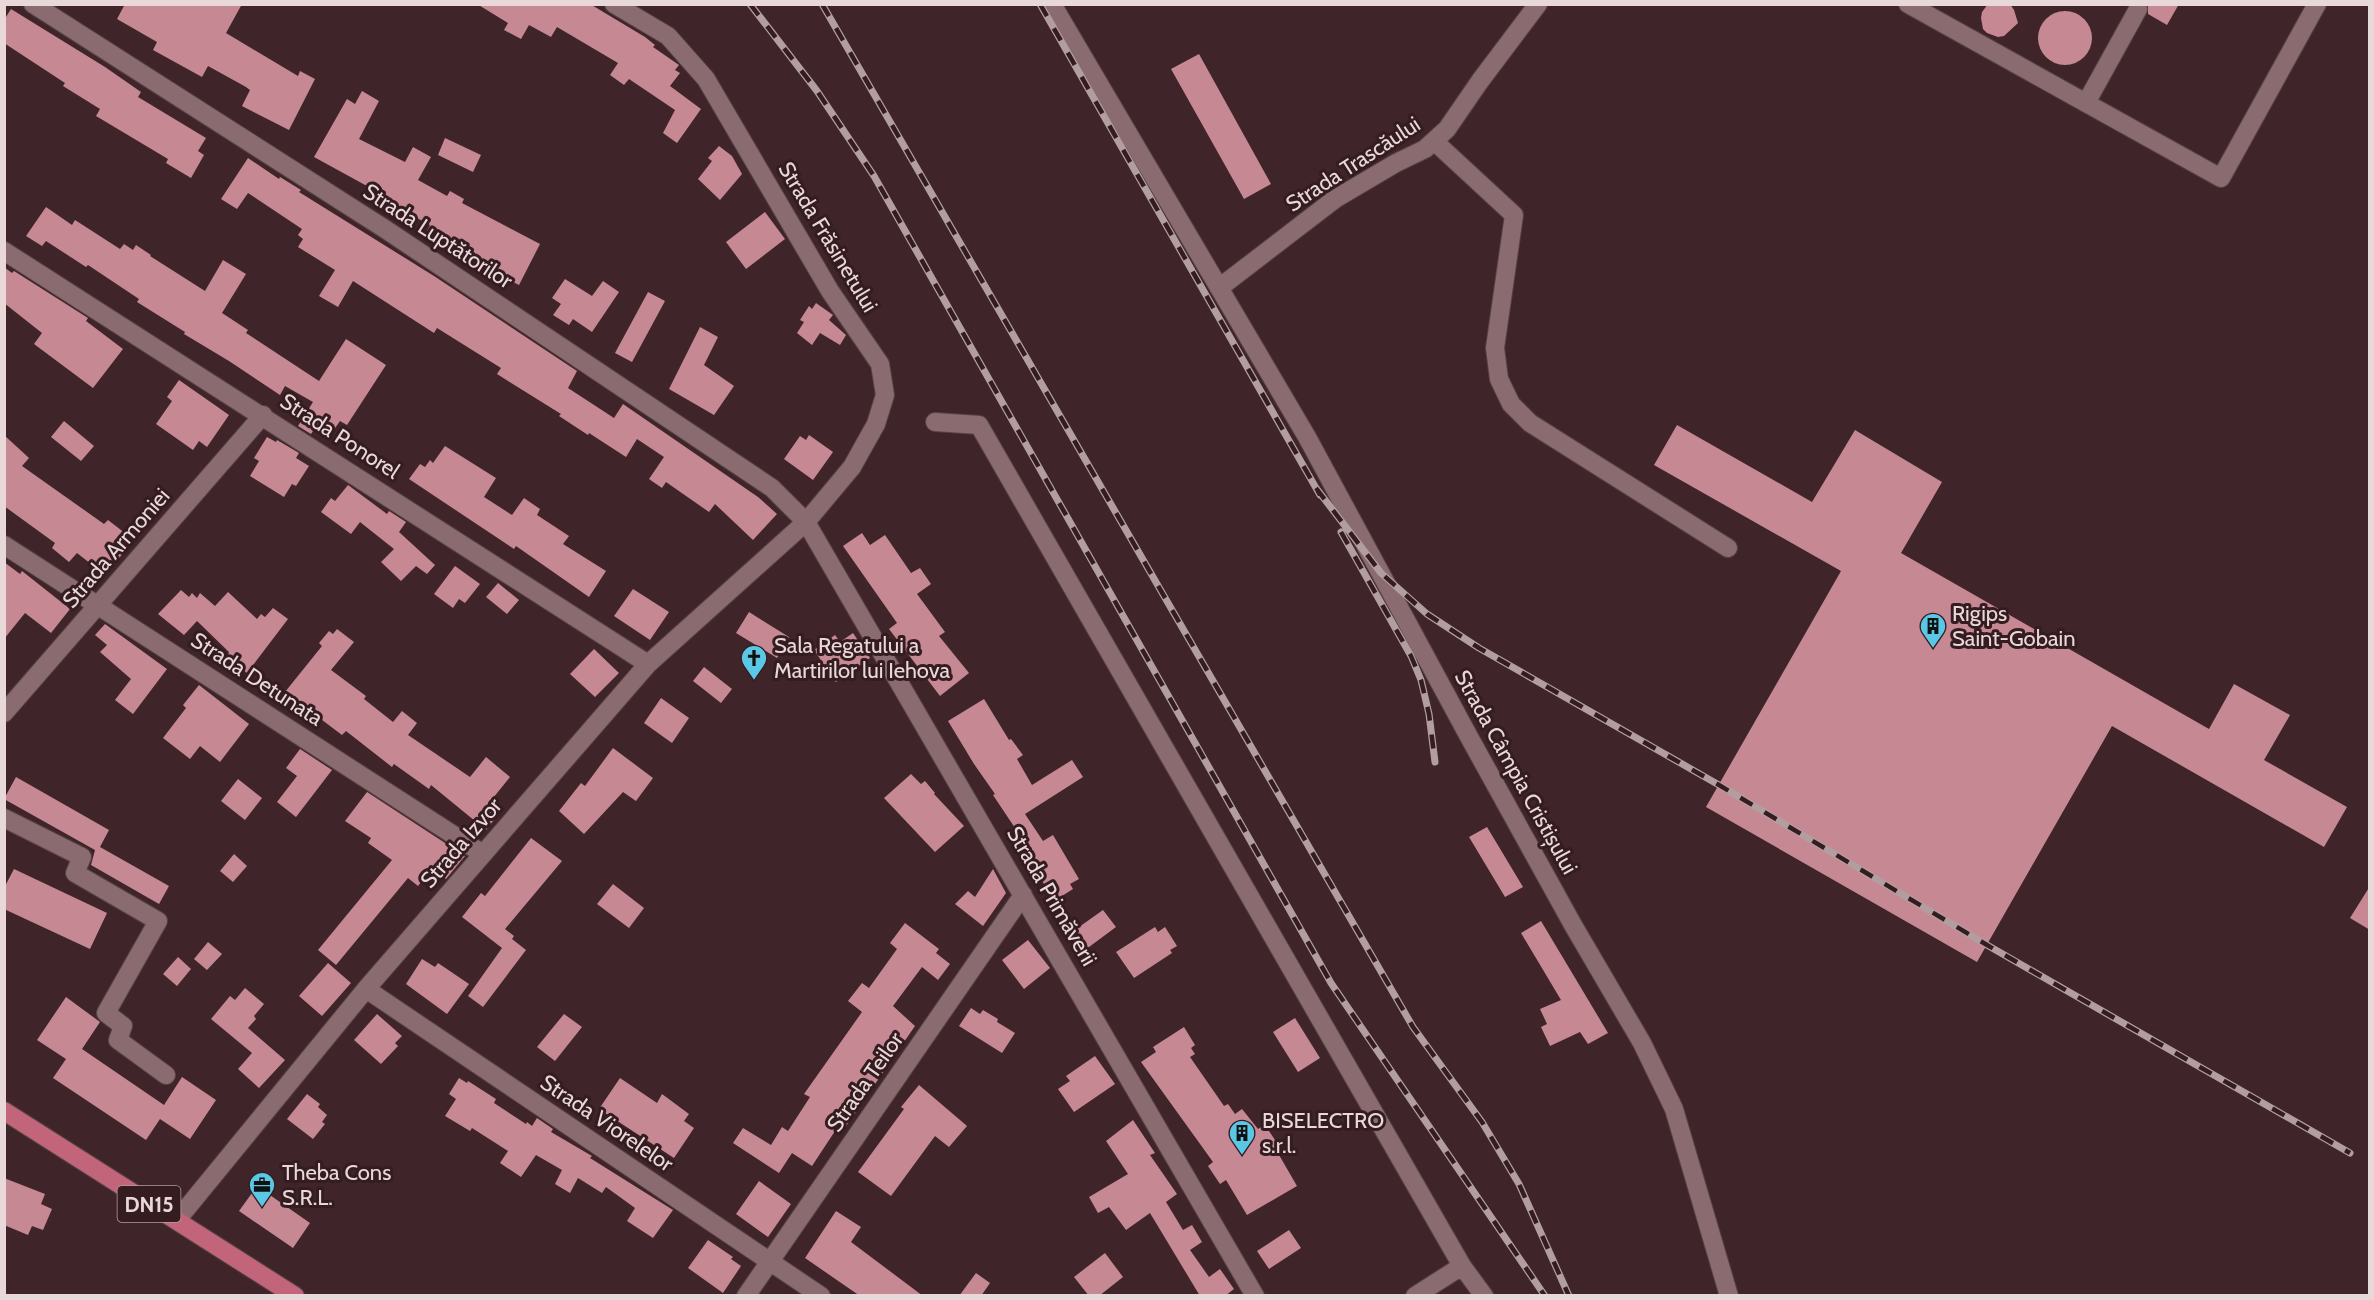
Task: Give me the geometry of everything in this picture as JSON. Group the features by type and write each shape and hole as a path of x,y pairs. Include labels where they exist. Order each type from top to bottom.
{"main road":[{"name":"DN15","path":"4,1111 295,1296"}],"street":[{"name":"Strada Luptătorilor","path":"33,4 385,229 753,475 772,488 806,522"},
{"name":"Strada Frăsinetului","path":"614,4 668,36 706,79 830,291 880,364 885,395 876,424 852,467 806,522"},
{"name":"Strada Câmpia Cristișului","path":"1052,4 1307,437 1506,805 1642,1043 1674,1109 1729,1296"},
{"name":"Strada Trascăului","path":"1219,288 1335,200 1396,163 1425,149 1434,141 1447,129 1538,4"},
{"path":"1908,4 2221,178 2317,4"},
{"path":"2086,103 2138,9"},
{"path":"1434,141 1514,215 1495,348 1499,379 1511,404 1530,423 1728,548"},
{"name":"Strada Ponorel","path":"4,251 648,664"},
{"name":"Strada Armoniei","path":"4,714 263,415"},
{"path":"936,422 979,425 1462,1266 1484,1296"},
{"name":"Strada Izvor","path":"177,1220 366,989 648,664 806,522"},
{"name":"Strada Primăverii","path":"806,522 1255,1296"},
{"name":"Strada Detunata","path":"4,545 483,854"},
{"path":"4,818 82,857 75,873 158,921 105,1013 123,1026 118,1040 166,1075"},
{"name":"Strada Teilor","path":"746,1296 1023,895"},
{"name":"Strada Viorelelor","path":"366,989 821,1296"},
{"path":"1414,1296 1462,1266"}],"building":[{"path":"125,4 242,4 226,33 298,76 300,71 315,79 289,130 242,106 250,90 246,87 208,66 202,77 153,50 157,42 117,19"},
{"path":"477,4 590,4 645,37 655,45 653,47 679,65 675,70 680,73 670,86 701,109 677,143 663,133 675,110 629,79 624,85 610,75 618,63 557,27 551,37 529,25 521,39 504,30 508,23"},
{"path":"1988,4 2010,4 2014,10 2018,23 2004,36 1998,37 1983,29 1982,12"},
{"path":"2148,4 2179,4 2167,25 2148,14"},
{"path":"11,9 105,67 141,92 138,97 206,138 198,151 204,155 191,178 166,163 168,159 96,116 100,109 63,86 65,83 4,43 4,20"},
{"path":"2065,11 2075,13 2084,19 2090,28 2092,38 2090,48 2084,57 2075,63 2065,65 2055,63 2046,57 2040,48 2038,38 2040,28 2046,19 2055,13"},
{"path":"1199,54 1271,184 1244,199 1171,69"},
{"path":"362,91 379,101 359,139 405,162 413,147 431,157 418,180 447,196 450,191 464,199 462,203 540,244 519,285 503,277 504,274 472,258 473,255 427,231 430,225 385,201 387,197 314,157 347,99 355,104"},
{"path":"445,138 481,155 473,172 438,155"},
{"path":"719,146 732,156 742,174 720,200 698,179 712,161 708,158"},
{"path":"248,158 434,276 577,371 568,388 614,418 623,404 758,497 777,514 753,540 715,504 709,512 666,482 662,488 649,479 664,457 637,439 626,457 589,433 588,435 559,416 561,414 497,374 501,368 437,328 434,333 353,281 338,307 319,296 335,270 298,247 303,239 298,235 302,229 248,193 237,209 221,199"},
{"path":"46,207 72,225 75,220 120,249 124,244 133,250 136,245 205,291 223,260 246,274 222,313 248,330 246,333 319,381 346,339 386,365 347,425 340,421 331,434 317,425 311,434 298,426 313,402 285,386 280,395 184,334 185,332 137,302 139,299 88,265 86,267 46,241 42,246 26,236"},
{"path":"765,212 785,239 746,269 726,242"},
{"path":"4,267 88,318 86,321 123,349 93,388 34,344 42,333 4,303"},
{"path":"565,279 592,296 603,281 619,292 592,332 573,319 569,325 553,315 561,304 552,298"},
{"path":"648,292 665,301 632,362 615,353"},
{"path":"816,303 833,315 829,320 846,335 840,345 820,333 812,345 797,333 804,322 800,320 809,306 812,309"},
{"path":"700,327 718,337 704,365 734,386 714,415 669,389"},
{"path":"179,380 229,415 207,447 199,441 193,450 156,424 172,401 167,397"},
{"path":"64,421 94,446 81,461 51,437"},
{"name":"Rigips Saint-Gobain","path":"1677,425 1812,502 1855,430 1942,482 1901,553 2209,729 2234,684 2290,715 2264,760 2347,807 2324,847 2112,726 1977,962 1706,807 1841,571 1654,465"},
{"path":"4,435 29,458 22,466 104,524 108,520 130,537 126,543 129,546 105,575 77,553 69,562 52,548 55,543 4,506"},
{"path":"809,435 833,452 813,480 784,459 800,436 806,440"},
{"path":"267,437 299,453 296,458 309,466 296,486 292,484 284,497 250,476 259,461 254,458"},
{"path":"445,446 496,478 484,497 512,515 524,498 540,509 537,515 569,536 563,544 606,571 589,597 516,546 514,549 409,479 420,464 425,467 430,460 433,463"},
{"path":"348,485 387,514 389,511 406,522 399,532 435,565 427,574 416,566 401,581 381,562 394,549 360,522 351,534 321,512 331,498 335,501"},
{"path":"862,533 870,545 885,535 911,573 920,568 931,584 917,594 945,632 939,636 969,673 940,696 889,629 897,623 843,546"},
{"path":"4,562 20,574 22,571 70,609 51,633 25,613 4,639"},
{"path":"455,566 480,584 465,603 459,599 453,608 434,594"},
{"path":"498,583 519,600 507,614 486,597"},
{"path":"633,589 669,612 650,640 614,616"},
{"path":"181,590 189,597 192,593 197,598 200,593 215,606 228,592 257,619 261,614 265,617 273,608 288,619 247,673 227,659 229,652 197,621 184,635 158,614"},
{"path":"749,612 789,637 777,658 736,633"},
{"path":"105,624 167,669 133,714 115,700 131,679 100,652 107,645 95,635"},
{"path":"337,629 354,642 331,670 366,696 364,699 393,722 402,711 417,723 408,735 470,777 486,757 510,777 489,803 500,812 486,830 431,785 429,789 394,764 392,767 346,731 342,735 285,692 322,646 319,643 329,631 333,634"},
{"path":"853,633 870,658 836,682 814,650 835,635 840,642"},
{"path":"594,649 619,673 595,697 570,674"},
{"path":"704,667 732,689 721,703 693,681"},
{"path":"199,685 249,724 220,762 200,746 190,759 163,738 186,708 183,705"},
{"path":"661,698 689,718 672,743 644,723"},
{"path":"984,699 1009,740 1011,739 1023,755 1017,759 1032,785 1072,760 1083,777 1025,814 1043,841 1053,835 1079,879 1070,884 1073,889 1054,901 1034,867 1039,864 948,721"},
{"path":"613,748 653,778 636,801 623,792 584,834 559,811 581,783 585,786"},
{"path":"300,749 332,770 296,817 277,802 297,776 286,768"},
{"path":"911,774 921,784 925,781 964,826 935,852 884,798"},
{"path":"16,777 109,830 100,847 169,886 159,904 91,865 95,850 4,799"},
{"path":"238,779 262,798 245,820 221,801"},
{"path":"367,792 465,856 446,879 432,868 418,886 408,878 336,965 318,950 392,860 368,843 371,838 345,821"},
{"path":"1487,827 1523,887 1505,897 1469,837"},
{"path":"531,838 562,861 505,929 514,936 512,939 526,950 483,1007 468,996 502,948 462,917 481,893 485,896"},
{"path":"234,854 247,866 233,882 220,871"},
{"path":"14,869 107,913 90,949 4,909 4,888"},
{"path":"993,869 1006,893 983,926 955,904 968,891 975,897"},
{"path":"613,884 644,908 629,928 597,904"},
{"path":"2370,886 2370,930 2350,918"},
{"path":"1103,910 1116,927 1085,950 1072,932"},
{"path":"1541,921 1608,1033 1588,1044 1580,1032 1550,1046 1541,1027 1547,1024 1540,1009 1561,1000 1521,933"},
{"path":"905,923 939,949 936,953 950,964 938,980 922,967 893,1006 915,1026 842,1132 837,1128 812,1166 792,1153 779,1173 733,1143 743,1128 771,1145 782,1127 788,1131 810,1097 804,1094 862,1012 848,1001 862,983 869,988 897,949 890,943"},
{"path":"1155,927 1158,932 1165,927 1177,946 1170,950 1172,953 1134,978 1116,952"},
{"path":"1028,940 1050,968 1024,989 1002,960"},
{"path":"208,942 222,954 207,970 194,959"},
{"path":"178,957 191,969 177,986 163,974"},
{"path":"422,959 435,967 438,963 469,984 447,1014 406,984"},
{"path":"328,963 351,983 322,1016 299,996"},
{"path":"245,988 264,1004 248,1028 285,1060 259,1088 238,1069 252,1053 211,1019 230,996 235,1000"},
{"path":"66,997 100,1022 82,1049 164,1105 182,1077 216,1100 190,1139 160,1119 146,1140 53,1078 66,1059 37,1040"},
{"path":"971,1008 980,1014 983,1010 1015,1033 1002,1053 959,1026"},
{"path":"377,1014 402,1036 395,1043 398,1046 381,1064 354,1040"},
{"path":"564,1014 582,1027 555,1061 537,1047"},
{"path":"1295,1018 1320,1058 1298,1072 1273,1032"},
{"path":"1184,1027 1195,1045 1191,1048 1195,1054 1190,1057 1224,1106 1228,1104 1235,1114 1242,1109 1258,1129 1265,1125 1279,1146 1275,1148 1297,1186 1247,1215 1226,1180 1220,1184 1208,1166 1213,1162 1141,1062 1156,1052 1153,1047"},
{"path":"1095,1056 1115,1084 1074,1112 1058,1089 1070,1081 1066,1076"},
{"path":"459,1078 467,1083 468,1081 496,1099 494,1103 526,1124 527,1122 532,1126 537,1118 553,1129 551,1132 592,1156 590,1158 673,1210 653,1238 627,1221 635,1208 606,1187 602,1193 578,1178 570,1193 555,1184 562,1170 536,1155 521,1177 500,1163 508,1151 472,1128 470,1131 445,1116 456,1099 449,1094"},
{"path":"620,1078 657,1103 662,1094 689,1114 684,1121 694,1128 674,1158 599,1109"},
{"path":"919,1085 967,1126 949,1147 935,1136 891,1196 858,1172 904,1109 901,1107"},
{"path":"307,1094 320,1104 318,1107 327,1115 322,1122 325,1124 313,1139 287,1119"},
{"path":"1133,1120 1155,1153 1150,1155 1177,1194 1166,1202 1183,1230 1192,1225 1202,1242 1190,1250 1209,1277 1220,1269 1234,1289 1225,1296 1200,1296 1150,1213 1126,1230 1109,1207 1098,1213 1089,1197 1128,1174 1106,1141"},
{"path":"4,1178 45,1194 41,1204 52,1209 43,1230 32,1226 28,1235 4,1225"},
{"path":"759,1181 791,1204 768,1237 736,1214"},
{"path":"257,1186 310,1223 293,1248 239,1211"},
{"path":"836,1211 861,1227 851,1242 923,1296 860,1296 805,1258"},
{"path":"1289,1230 1301,1248 1269,1269 1257,1251"},
{"path":"708,1240 733,1257 731,1259 741,1266 723,1293 688,1268"},
{"path":"1105,1253 1123,1277 1099,1296 1089,1296 1074,1277"},
{"path":"976,1273 990,1283 981,1296 959,1296"}],"railway":[{"path":"750,4 817,91 874,176 1331,983 1545,1296"},
{"path":"822,4 1413,1027 1482,1122 1519,1184 1569,1296"},
{"path":"1040,4 1320,495"},
{"path":"1316,488 1381,573 1427,614 1479,648 1719,785 1987,945 2350,1153"},
{"path":"1341,532 1411,656 1421,680 1429,714 1435,762"}],"place":[{"name":"Rigips Saint-Gobain","path":"1933,649"},
{"name":"Sala Regatului a Martirilor lui Iehova","path":"754,681"},
{"name":"BISELECTRO s.r.l.","path":"1242,1156"},
{"name":"Theba Cons S.R.L.","path":"262,1208"}]}
